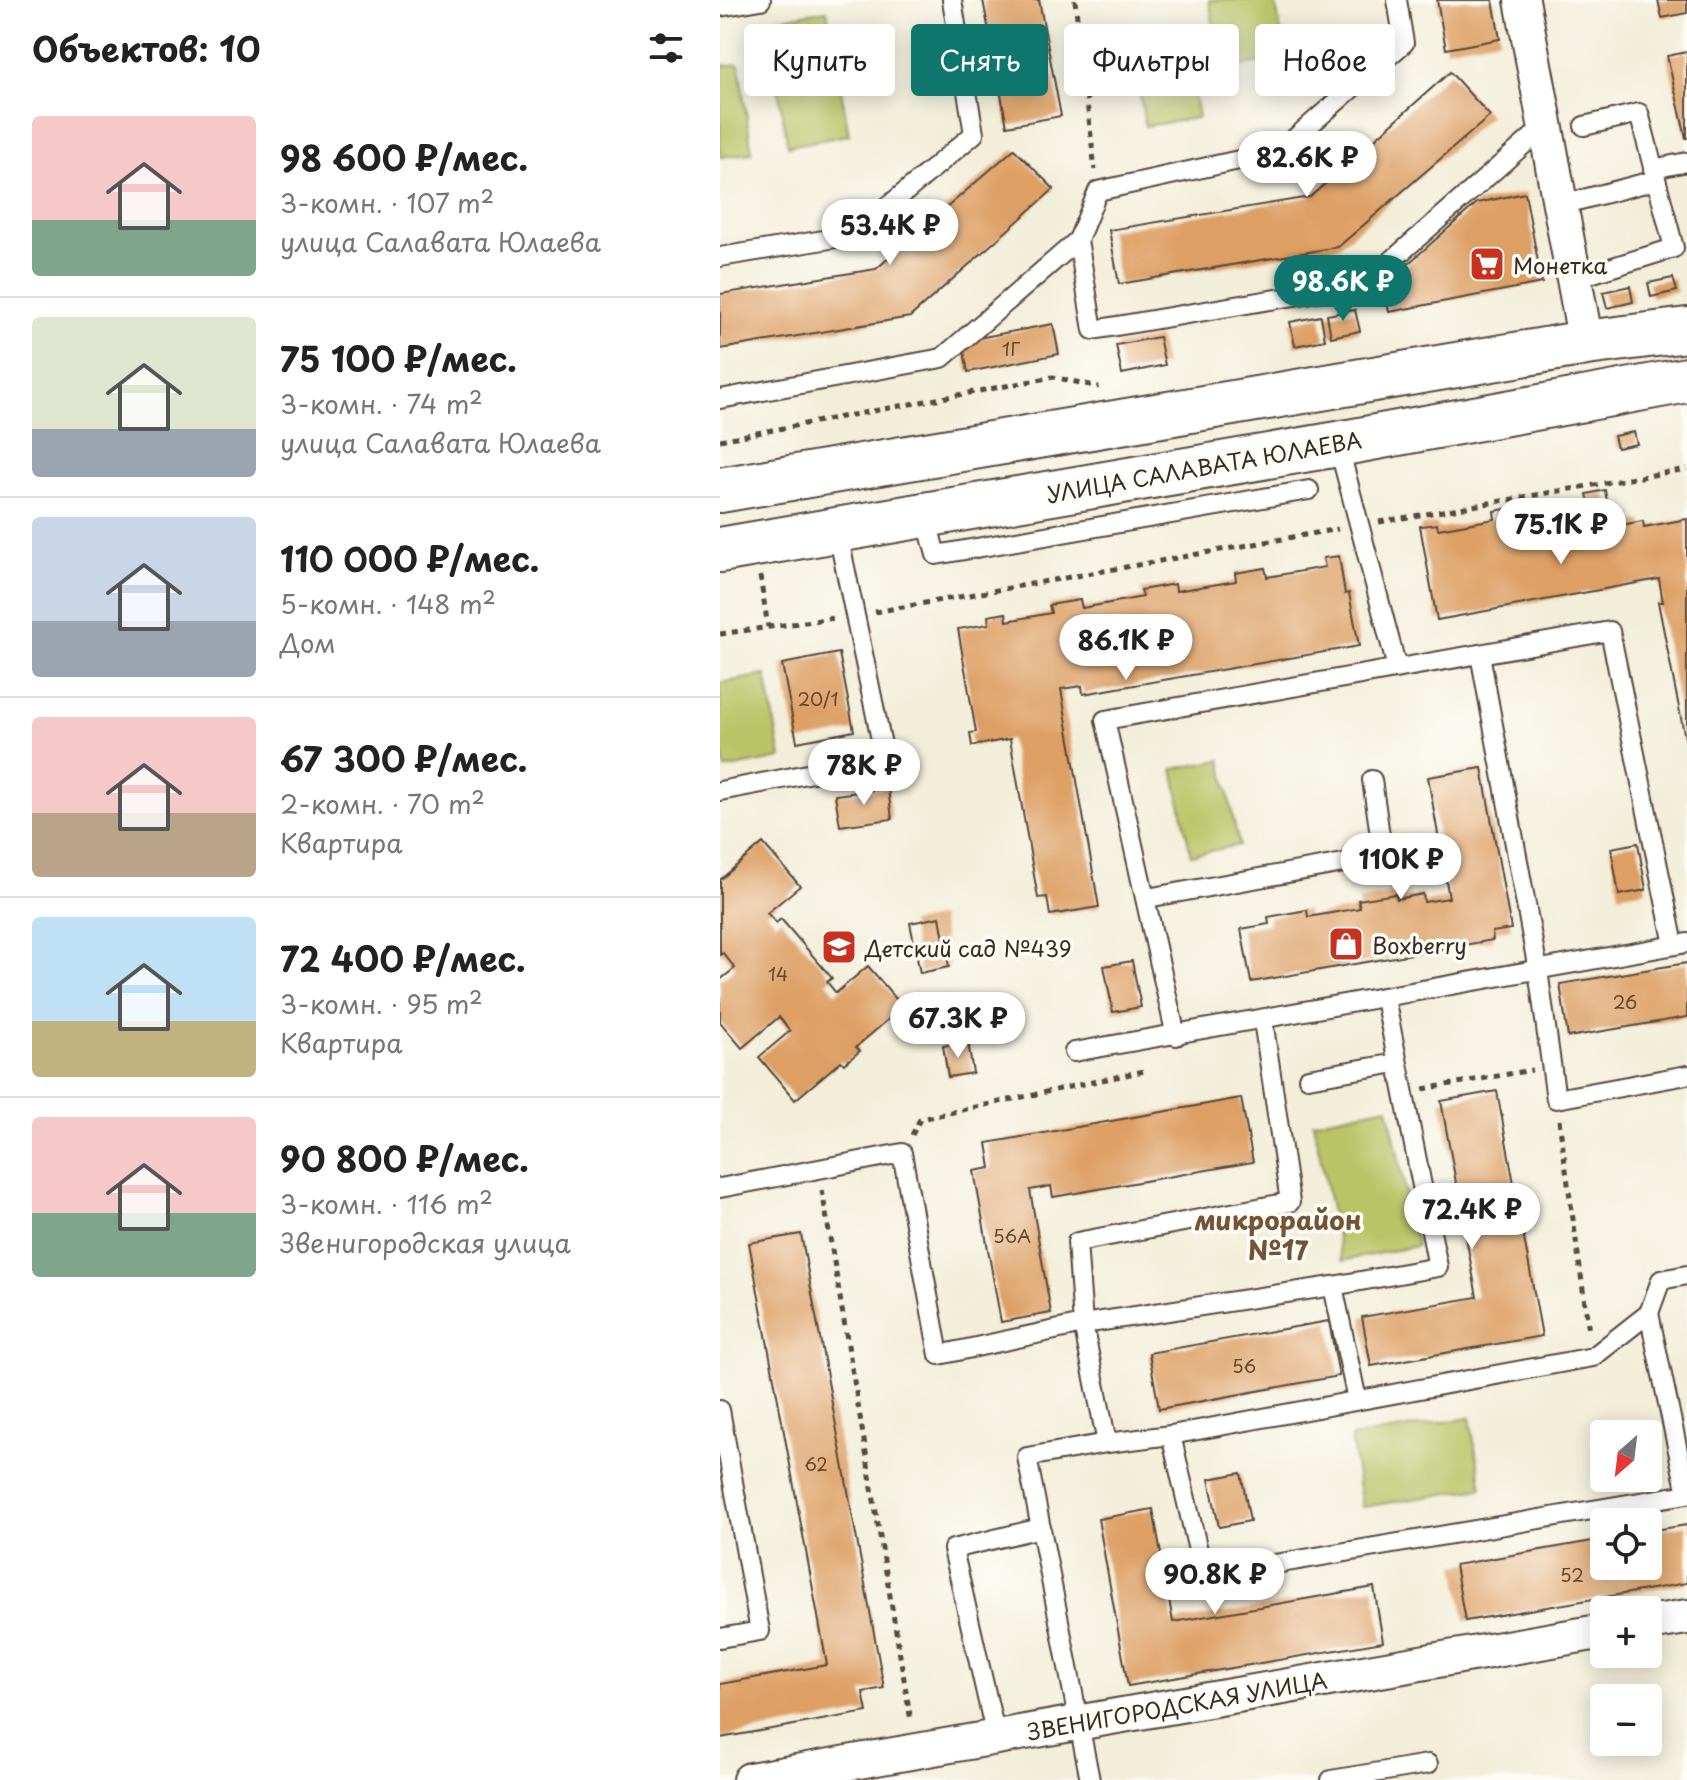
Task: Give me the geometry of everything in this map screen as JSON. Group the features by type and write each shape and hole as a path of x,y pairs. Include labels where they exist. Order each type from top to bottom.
{"street":[{"path":"1522,0 1596,397"},
{"path":"720,490 1586,343 1687,330"},
{"name":"УЛИЦА САЛАВАТА ЮЛАЕВА","path":"720,550 1338,444 1687,380"},
{"path":"1327,387 1338,444"},
{"path":"824,473 837,529"},
{"path":"1662,1621 1687,1617"},
{"name":"ЗВЕНИГОРОДСКАЯ УЛИЦА","path":"750,1780 1590,1633"}],"lane":[{"path":"720,7 761,0"},
{"path":"720,257 854,235 974,134 952,0"},
{"path":"720,399 942,358 1078,240 1098,191 1280,151 1404,43 1397,0"},
{"path":"1574,279 1674,248 1639,113 1584,126"},
{"path":"1078,240 1093,330 1365,284 1546,125"},
{"path":"1561,205 1687,162"},
{"path":"1338,444 1397,668"},
{"path":"925,514 936,555 1309,490"},
{"path":"720,791 885,759 837,529"},
{"path":"1074,1052 1176,1036 1680,944 1610,631 1105,720 1176,1036"},
{"path":"1480,654 1538,970 1556,1099 1687,1075"},
{"path":"1147,898 1383,856 1372,780"},
{"path":"720,1188 902,1153 939,1355 1083,1324 1438,1267 1385,998"},
{"path":"1107,1443 1083,1324 1077,1242 1290,1202 1263,1020"},
{"path":"1308,1078 1397,1063"},
{"path":"1171,1435 1204,1576 1687,1494 1649,1313 1661,1280 1687,1275"},
{"path":"1333,1286 1357,1400"},
{"path":"1090,1780 1027,1457 1171,1435 1593,1357 1649,1313"},
{"path":"720,1410 760,1631 720,1638"},
{"path":"996,1737 953,1549 1041,1528"},
{"path":"1331,1780 1428,1764"}],"path":[{"path":"1075,0 1098,191"},
{"path":"720,634 855,615 1687,469"},
{"path":"1403,1092 1552,1067"},
{"path":"902,1153 920,1119 1144,1071"},
{"path":"1556,1099 1593,1357"},
{"path":"819,1170 916,1752"}],"green space":[{"path":"1209,0 1275,0 1280,24 1255,24 1255,63 1239,66 1239,24 1214,24"},
{"path":"827,10 829,24 767,24 766,21"},
{"path":"739,64 752,153 720,157 720,66"},
{"path":"779,96 842,96 849,135 788,146"},
{"path":"1140,96 1195,96 1198,118 1145,126"},
{"path":"766,675 781,758 725,769 720,744 720,683"},
{"path":"1221,760 1239,845 1191,855 1173,769"},
{"path":"1388,1107 1417,1246 1342,1261 1313,1122"},
{"path":"1470,1418 1482,1488 1362,1507 1351,1437"}],"building":[{"path":"983,0 1039,0 1044,24 988,24"},
{"path":"1437,0 1493,0 1500,39 1446,49"},
{"path":"1658,0 1687,0 1687,13 1662,18"},
{"path":"1048,47 1061,116 1007,126 1001,96 1048,96"},
{"path":"1687,52 1687,138 1686,138 1667,56"},
{"path":"1450,72 1490,116 1338,247 1119,284 1109,230 1310,197"},
{"path":"1014,149 1054,189 910,317 720,349 720,294 876,269"},
{"path":"1525,193 1542,283 1389,312 1384,285 1477,203"},
{"path":"1673,278 1677,291 1651,297 1648,283"},
{"path":"1630,286 1633,302 1607,308 1603,292"},
{"path":"1355,310 1360,331 1331,337 1327,315"},
{"path":"1321,316 1325,340 1295,346 1290,322"},
{"path":"1053,324 1059,354 968,372 962,341"},
{"path":"1159,337 1165,365 1122,374 1116,345"},
{"path":"1634,432 1637,444 1617,448 1614,436"},
{"path":"1605,490 1611,527 1643,521 1644,527 1687,519 1687,748 1658,602 1663,602 1659,579 1437,620 1420,526 1437,524 1438,529 1495,519 1494,511 1528,505 1530,513 1589,502 1587,494"},
{"path":"1339,556 1359,646 1083,694 1082,686 1061,689 1099,907 1050,915 1047,897 1038,898 1010,739 972,746 970,733 976,732 958,629 989,624 988,616 1006,613 1007,621 1051,613 1049,605 1080,600 1082,608 1143,597 1141,590 1175,584 1176,591 1236,581 1235,573 1265,568 1267,577 1325,567 1323,558"},
{"path":"839,653 854,731 797,742 782,664"},
{"path":"1482,768 1511,929 1492,932 1493,940 1251,982 1241,929 1269,924 1268,917 1307,910 1308,917 1360,908 1358,900 1395,894 1397,899 1423,894 1424,902 1449,898 1428,777"},
{"path":"888,788 892,819 840,826 835,795"},
{"path":"763,843 800,886 767,913 776,923 781,919 832,978 827,982 836,993 868,966 903,1007 856,1047 860,1051 844,1064 841,1061 795,1100 759,1057 790,1031 779,1017 742,1048 720,1022 720,980 735,968 723,953 720,955 720,880"},
{"path":"1638,843 1646,890 1619,895 1611,848"},
{"path":"940,917 949,967 920,973 910,923"},
{"path":"1132,961 1141,1007 1113,1012 1104,966"},
{"path":"1687,963 1687,1017 1568,1037 1560,984"},
{"path":"968,1042 973,1073 948,1077 943,1046"},
{"path":"1497,1091 1542,1336 1371,1366 1362,1317 1477,1297 1441,1101"},
{"path":"1241,1098 1253,1162 1053,1197 1051,1186 1030,1190 1051,1313 1001,1322 974,1171 991,1168 987,1143"},
{"path":"801,1234 884,1688 863,1692 867,1712 720,1738 720,1684 827,1665 749,1243"},
{"path":"1329,1321 1339,1376 1159,1409 1149,1353"},
{"path":"1241,1473 1250,1521 1219,1527 1209,1479"},
{"path":"1153,1509 1173,1622 1374,1587 1383,1642 1128,1686 1098,1519"},
{"path":"1687,1525 1687,1583 1611,1596 1590,1596 1590,1600 1465,1621 1455,1565 1590,1541 1590,1580 1662,1580 1662,1529"}],"place":[{"name":"Монетка","path":"1487,264"},
{"name":"Boxberry","path":"1346,944"},
{"name":"Детский сад №439","path":"839,947"}],"district":[{"name":"микрорайон №17","path":"1278,1234"}]}
